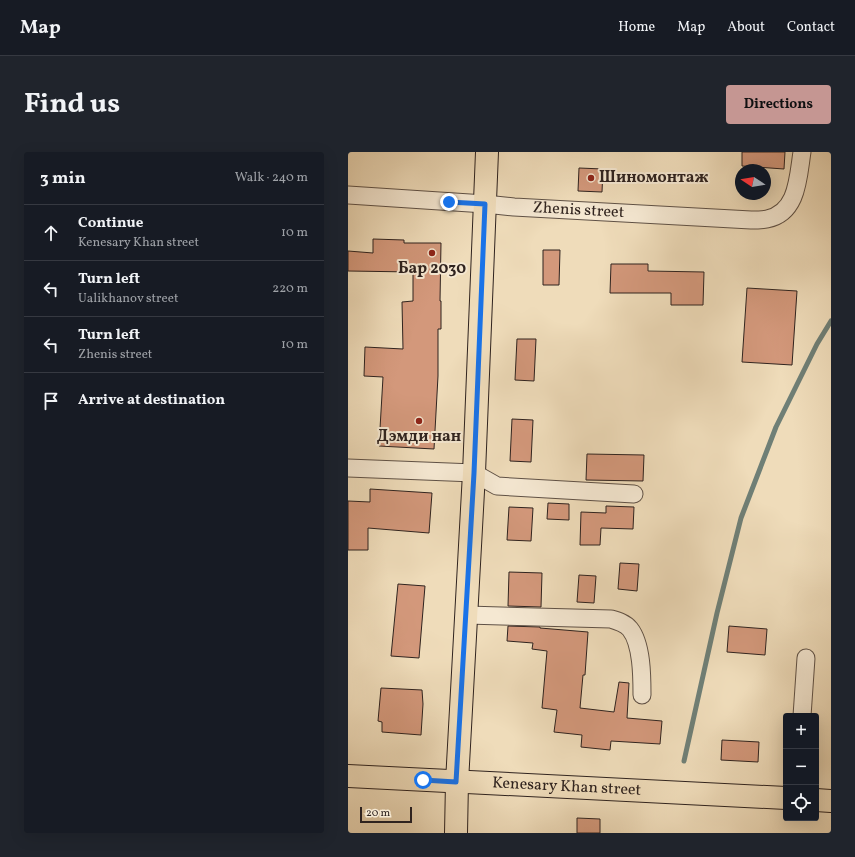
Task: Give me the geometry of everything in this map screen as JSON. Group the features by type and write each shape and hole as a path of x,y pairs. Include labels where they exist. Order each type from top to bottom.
{"main road":[{"path":"456,833 456,782 467,615 474,473 487,152"},
{"name":"Kenesary Khan street","path":"348,776 783,798"},
{"path":"819,800 831,801"}],"street":[{"name":"Zhenis street","path":"348,195 514,207 751,220 767,219 779,214 790,205 796,191 802,152"},
{"path":"348,468 474,473 497,486 634,494"},
{"path":"467,615 611,619 622,622 630,628 635,637 642,676 642,695"},
{"path":"802,713 806,658"}],"building":[{"path":"742,152 785,152 784,169 771,168 771,164 742,164"},
{"path":"579,168 603,169 602,192 578,191"},
{"path":"373,239 404,240 404,243 441,243 441,329 438,329 438,376 434,449 379,446 383,377 364,376 365,347 403,349 402,302 413,301 413,272 348,271 348,251 373,253"},
{"path":"543,250 560,250 559,285 543,285"},
{"path":"611,264 648,264 648,271 704,272 703,305 671,305 671,293 610,293"},
{"path":"747,288 797,291 792,365 742,362"},
{"path":"517,339 536,339 534,381 515,380"},
{"path":"512,419 533,420 531,462 510,461"},
{"path":"587,454 644,455 643,481 586,480"},
{"path":"370,489 432,493 429,533 368,528 368,550 348,550 348,501 370,502"},
{"path":"548,503 569,504 569,520 547,519"},
{"path":"606,506 634,507 633,529 601,528 600,545 580,545 581,512 606,513"},
{"path":"509,507 533,508 531,541 507,540"},
{"path":"620,563 639,564 637,591 618,589"},
{"path":"509,572 542,573 541,607 508,606"},
{"path":"579,575 596,576 594,603 577,602"},
{"path":"398,584 425,586 419,658 391,656"},
{"path":"508,626 540,627 588,632 585,675 583,675 580,708 614,712 619,682 629,683 627,718 662,721 660,744 611,741 610,750 581,747 582,735 554,732 557,710 542,708 547,651 532,649 533,643 507,641"},
{"path":"729,626 767,629 765,655 727,652"},
{"path":"381,688 422,690 423,704 421,735 382,732 382,722 378,721"},
{"path":"722,740 759,742 758,762 721,760"},
{"path":"577,818 600,819 600,833 577,833"}],"waterway":[{"path":"684,761 717,613 741,518 776,427 817,344 831,321"}],"place":[{"name":"Шиномонтаж","path":"591,178"},
{"name":"Бар 2030","path":"432,253"},
{"name":"Дэмди нан","path":"419,421"}],"route":[{"path":"423,780 456,782 459,753 474,473 485,204 449,202"}]}
